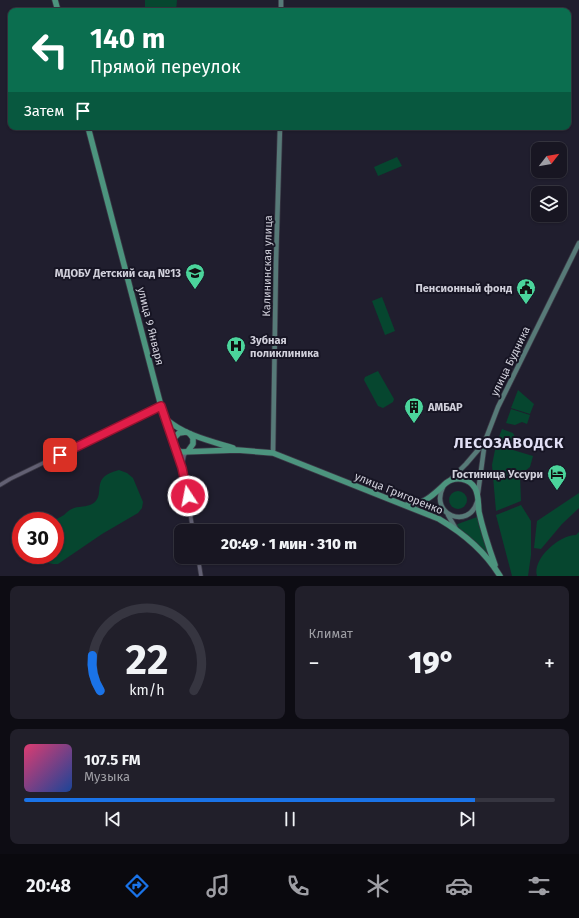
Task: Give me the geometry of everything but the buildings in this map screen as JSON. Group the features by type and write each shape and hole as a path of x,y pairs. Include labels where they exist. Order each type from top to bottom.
{"main road":[{"name":"улица 9 Января","path":"89,130 161,406 174,445"},
{"name":"Калининская улица","path":"273,453 280,130"},
{"name":"улица Будника","path":"495,567 480,517 478,497 485,441 498,407 579,243"},
{"path":"166,419 176,427 188,433 237,450"},
{"path":"187,451 192,447 193,438 188,433 182,432 174,438 174,445 181,452 237,450"},
{"path":"405,505 412,505 424,501 432,496 466,464 485,441"},
{"name":"улица Григоренко","path":"237,450 273,453 436,518 457,530 484,555 495,567 500,576"},
{"path":"436,518 448,514 454,517 467,516 476,506 478,497 475,488 471,483 459,478 448,482"},
{"path":"443,487 440,492 440,505 448,514 457,530"}],"street":[{"path":"0,485 161,406"},
{"name":"улица 9 Января","path":"174,445 182,468 192,524"},
{"path":"182,468 184,456 187,451"},
{"path":"199,564 201,576"}],"green space":[{"path":"145,0 177,0 176,8 145,8"},
{"path":"397,157 402,166 378,176 374,167"},
{"path":"382,297 395,331 385,335 372,301"},
{"path":"378,371 394,399 393,402 383,408 378,406 364,380 365,377"},
{"path":"518,390 534,404 530,414 511,408"},
{"path":"511,409 530,415 527,424 522,422 515,425 506,423"},
{"path":"502,429 513,433 516,439 522,441 520,449 497,442"},
{"path":"496,445 533,456 530,467 520,475 521,501 496,511 492,465"},
{"path":"119,470 127,473 133,478 143,502 142,508 138,513 102,534 64,560 64,515 68,511 77,507 93,504 98,498 101,481 110,473"},
{"path":"458,491 464,494 467,500 464,506 458,509 452,506 449,500 452,494"},
{"path":"579,493 579,508 562,524 541,549 534,548 537,521"},
{"path":"521,505 531,521 531,555 528,576 512,576 496,515"},
{"path":"477,517 489,558 455,525"},
{"path":"579,532 579,576 537,576 539,562 548,549 562,539 576,535"}],"place":[{"name":"МДОБУ Детский сад №13","path":"195,290"},
{"name":"Пенсионный фонд","path":"526,305"},
{"name":"Зубная поликлиника","path":"236,363"},
{"name":"АМБАР","path":"414,424"},
{"name":"Гостиница Уссури","path":"557,491"}],"district":[{"name":"ЛЕСОЗАВОДСК","path":"509,443"}],"route":[{"path":"60,455 161,406 182,468 188,496"}]}
